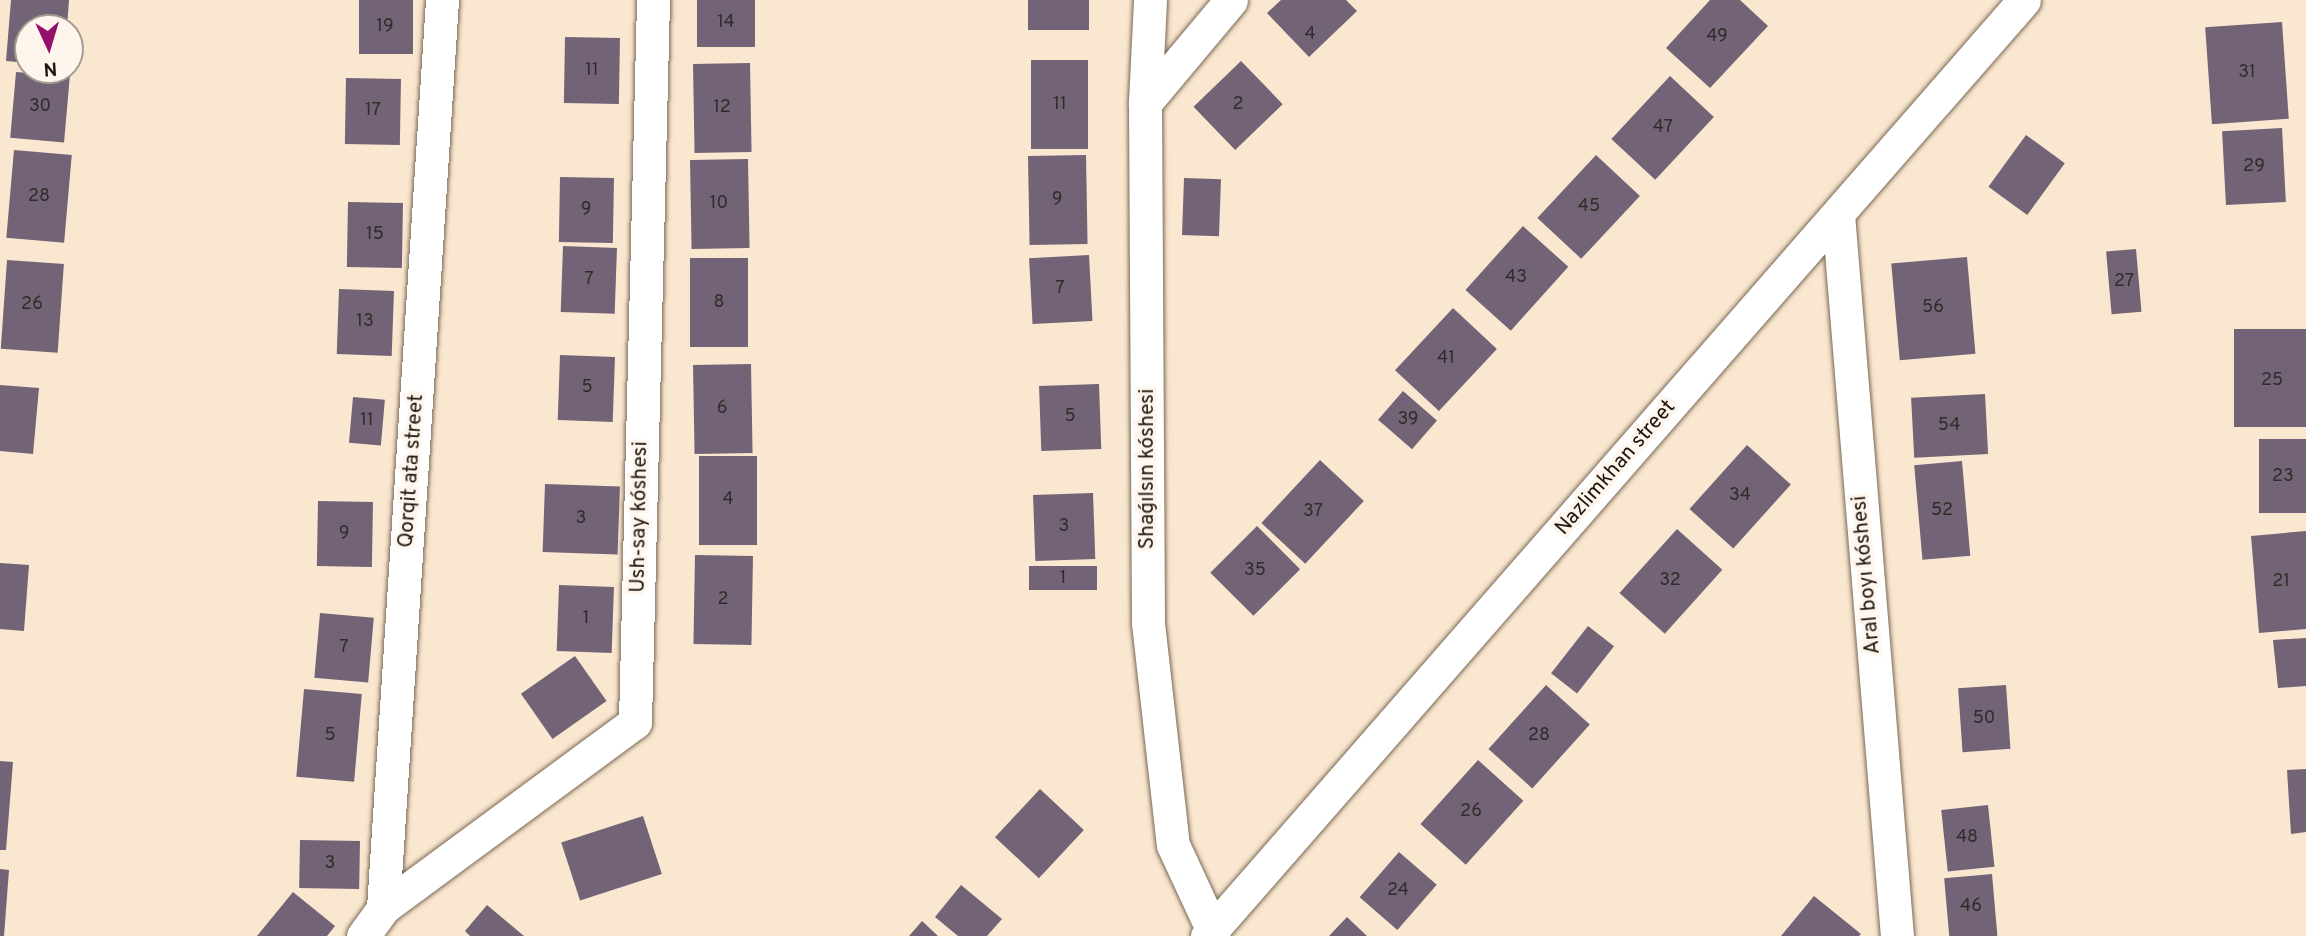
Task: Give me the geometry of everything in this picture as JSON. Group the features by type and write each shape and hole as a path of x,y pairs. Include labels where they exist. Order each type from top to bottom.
{"street":[{"name":"Qorqit ata street","path":"383,908 442,0"},
{"name":"Ush-say kóshesi","path":"383,908 635,722 653,0"},
{"name":"Shaǵılsın kóshesi","path":"1150,0 1145,103 1148,624 1173,845 1210,932"},
{"path":"1145,103 1231,0"},
{"name":"Nazlimkhan street","path":"1210,932 2024,0"},
{"name":"Aral boyı kóshesi","path":"1838,214 1897,936"},
{"path":"363,936 383,908"}],"building":[{"path":"11,0 69,0 68,14 14,14 14,62 6,61"},
{"path":"359,0 413,0 413,54 359,54"},
{"path":"697,0 755,0 755,47 697,47"},
{"path":"1028,0 1089,0 1089,30 1028,30"},
{"path":"1281,0 1346,0 1357,11 1309,57 1267,13"},
{"path":"1710,0 1740,0 1768,26 1710,88 1666,48"},
{"path":"2282,22 2289,119 2212,124 2205,27"},
{"path":"565,37 620,38 619,104 564,103"},
{"path":"1031,60 1088,60 1088,149 1031,149"},
{"path":"1241,61 1283,104 1235,150 1194,107"},
{"path":"750,63 752,152 695,153 693,64"},
{"path":"1670,76 1714,117 1655,180 1611,139"},
{"path":"346,78 401,79 400,145 345,144"},
{"path":"15,84 69,84 64,142 10,138"},
{"path":"2282,128 2286,202 2226,205 2222,131"},
{"path":"2026,135 2065,163 2027,215 1988,187"},
{"path":"14,150 72,155 64,243 6,238"},
{"path":"1086,155 1088,244 1030,245 1028,156"},
{"path":"1596,155 1640,196 1581,259 1537,218"},
{"path":"748,159 750,248 692,249 690,160"},
{"path":"560,177 614,178 613,243 559,242"},
{"path":"1184,178 1221,179 1219,236 1182,235"},
{"path":"348,202 403,203 402,268 347,267"},
{"path":"1523,226 1568,267 1511,331 1465,290"},
{"path":"563,246 617,248 615,314 561,312"},
{"path":"2136,249 2141,312 2112,314 2106,252"},
{"path":"1089,255 1092,321 1033,324 1029,258"},
{"path":"1967,257 1975,354 1900,360 1891,264"},
{"path":"690,258 748,258 748,347 690,347"},
{"path":"7,260 64,264 58,353 1,349"},
{"path":"339,289 394,291 392,356 337,354"},
{"path":"1453,308 1497,349 1439,411 1395,370"},
{"path":"2234,329 2306,329 2306,427 2234,427"},
{"path":"560,355 615,357 613,422 558,420"},
{"path":"751,364 753,453 695,454 693,365"},
{"path":"1099,384 1101,449 1041,451 1039,386"},
{"path":"0,385 39,388 33,454 0,451"},
{"path":"1403,391 1437,421 1412,449 1378,420"},
{"path":"1985,394 1988,454 1914,458 1911,398"},
{"path":"353,397 385,400 381,446 349,443"},
{"path":"2259,439 2306,439 2306,513 2259,513"},
{"path":"1747,445 1791,484 1733,548 1689,509"},
{"path":"699,456 757,456 757,545 699,545"},
{"path":"1320,460 1364,501 1305,564 1261,523"},
{"path":"1962,461 1970,556 1922,560 1914,465"},
{"path":"545,484 620,487 618,555 543,552"},
{"path":"1093,493 1095,559 1035,561 1033,495"},
{"path":"318,501 373,502 372,567 317,566"},
{"path":"1257,526 1300,569 1253,616 1210,573"},
{"path":"1677,529 1722,570 1665,634 1619,593"},
{"path":"2306,531 2306,629 2259,633 2251,536"},
{"path":"695,555 753,556 751,645 693,644"},
{"path":"0,563 29,565 24,631 0,629"},
{"path":"1029,566 1097,566 1097,590 1029,590"},
{"path":"559,585 614,587 612,653 557,651"},
{"path":"320,613 374,618 368,682 314,678"},
{"path":"1588,626 1614,646 1577,694 1551,673"},
{"path":"2306,638 2306,686 2278,688 2273,640"},
{"path":"575,656 607,701 552,739 521,694"},
{"path":"1546,685 1590,724 1532,788 1488,749"},
{"path":"2006,685 2010,749 1963,752 1958,688"},
{"path":"304,689 362,694 354,782 296,777"},
{"path":"1478,760 1523,801 1466,865 1420,824"},
{"path":"0,761 13,762 6,850 0,850"},
{"path":"2306,769 2306,832 2291,834 2287,770"},
{"path":"1040,789 1084,830 1039,878 995,837"},
{"path":"1988,805 1994,867 1948,872 1941,810"},
{"path":"643,816 662,874 580,901 561,843"},
{"path":"300,840 360,841 359,889 299,888"},
{"path":"1399,852 1437,885 1397,930 1360,897"},
{"path":"0,869 9,870 4,936 0,936"},
{"path":"1992,874 1997,936 1949,936 1944,878"},
{"path":"961,885 1002,919 987,936 958,936 935,917"},
{"path":"293,892 335,926 327,936 257,936"},
{"path":"1814,896 1861,934 1781,936"},
{"path":"487,905 524,936 470,936 465,931"},
{"path":"1347,917 1367,936 1329,936"},
{"path":"922,921 938,936 909,936"}]}
